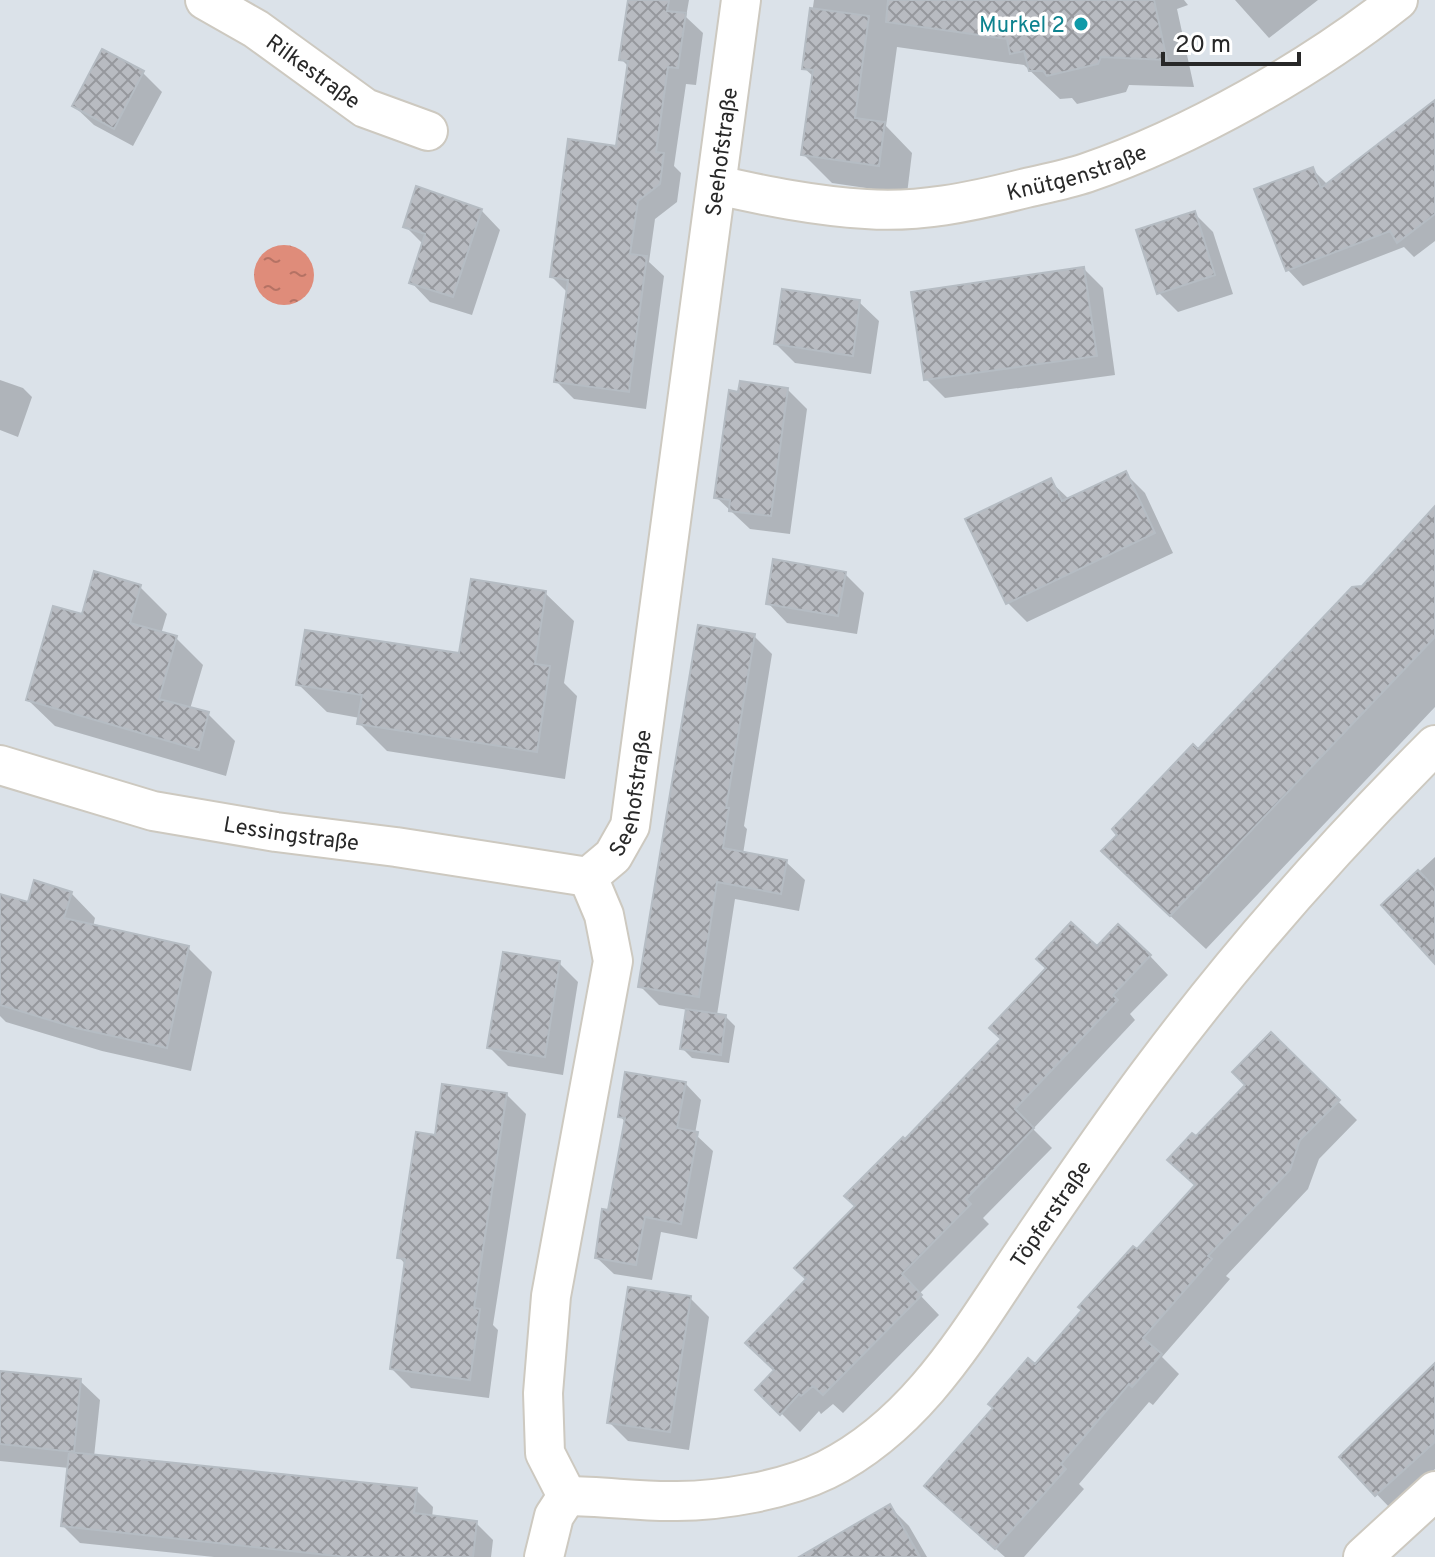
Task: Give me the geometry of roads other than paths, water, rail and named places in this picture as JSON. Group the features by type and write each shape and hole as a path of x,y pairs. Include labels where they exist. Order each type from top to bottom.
{"street":[{"name":"Rilkestraße","path":"205,0 256,29 365,108 428,131"},
{"name":"Seehofstraße","path":"567,1496 545,1453 543,1393 551,1296 613,961 604,915 588,877 613,856 630,826 741,0"},
{"name":"Knütgenstraße","path":"717,185 794,202 881,209 975,201 1085,173 1180,135 1273,84 1398,0"},
{"name":"Töpferstraße","path":"567,1496 677,1501 757,1493 825,1470 886,1430 944,1371 1089,1156 1247,948 1324,860 1435,745"},
{"name":"Lessingstraße","path":"0,765 153,811 588,877"},
{"path":"1363,1557 1435,1491"},
{"path":"544,1557 554,1516 567,1496"}],"water":[{"path":"284,245 305,254 314,275 305,296 284,305 263,296 254,275 263,254"}],"place":[{"name":"Murkel 2","path":"1081,24"}]}
